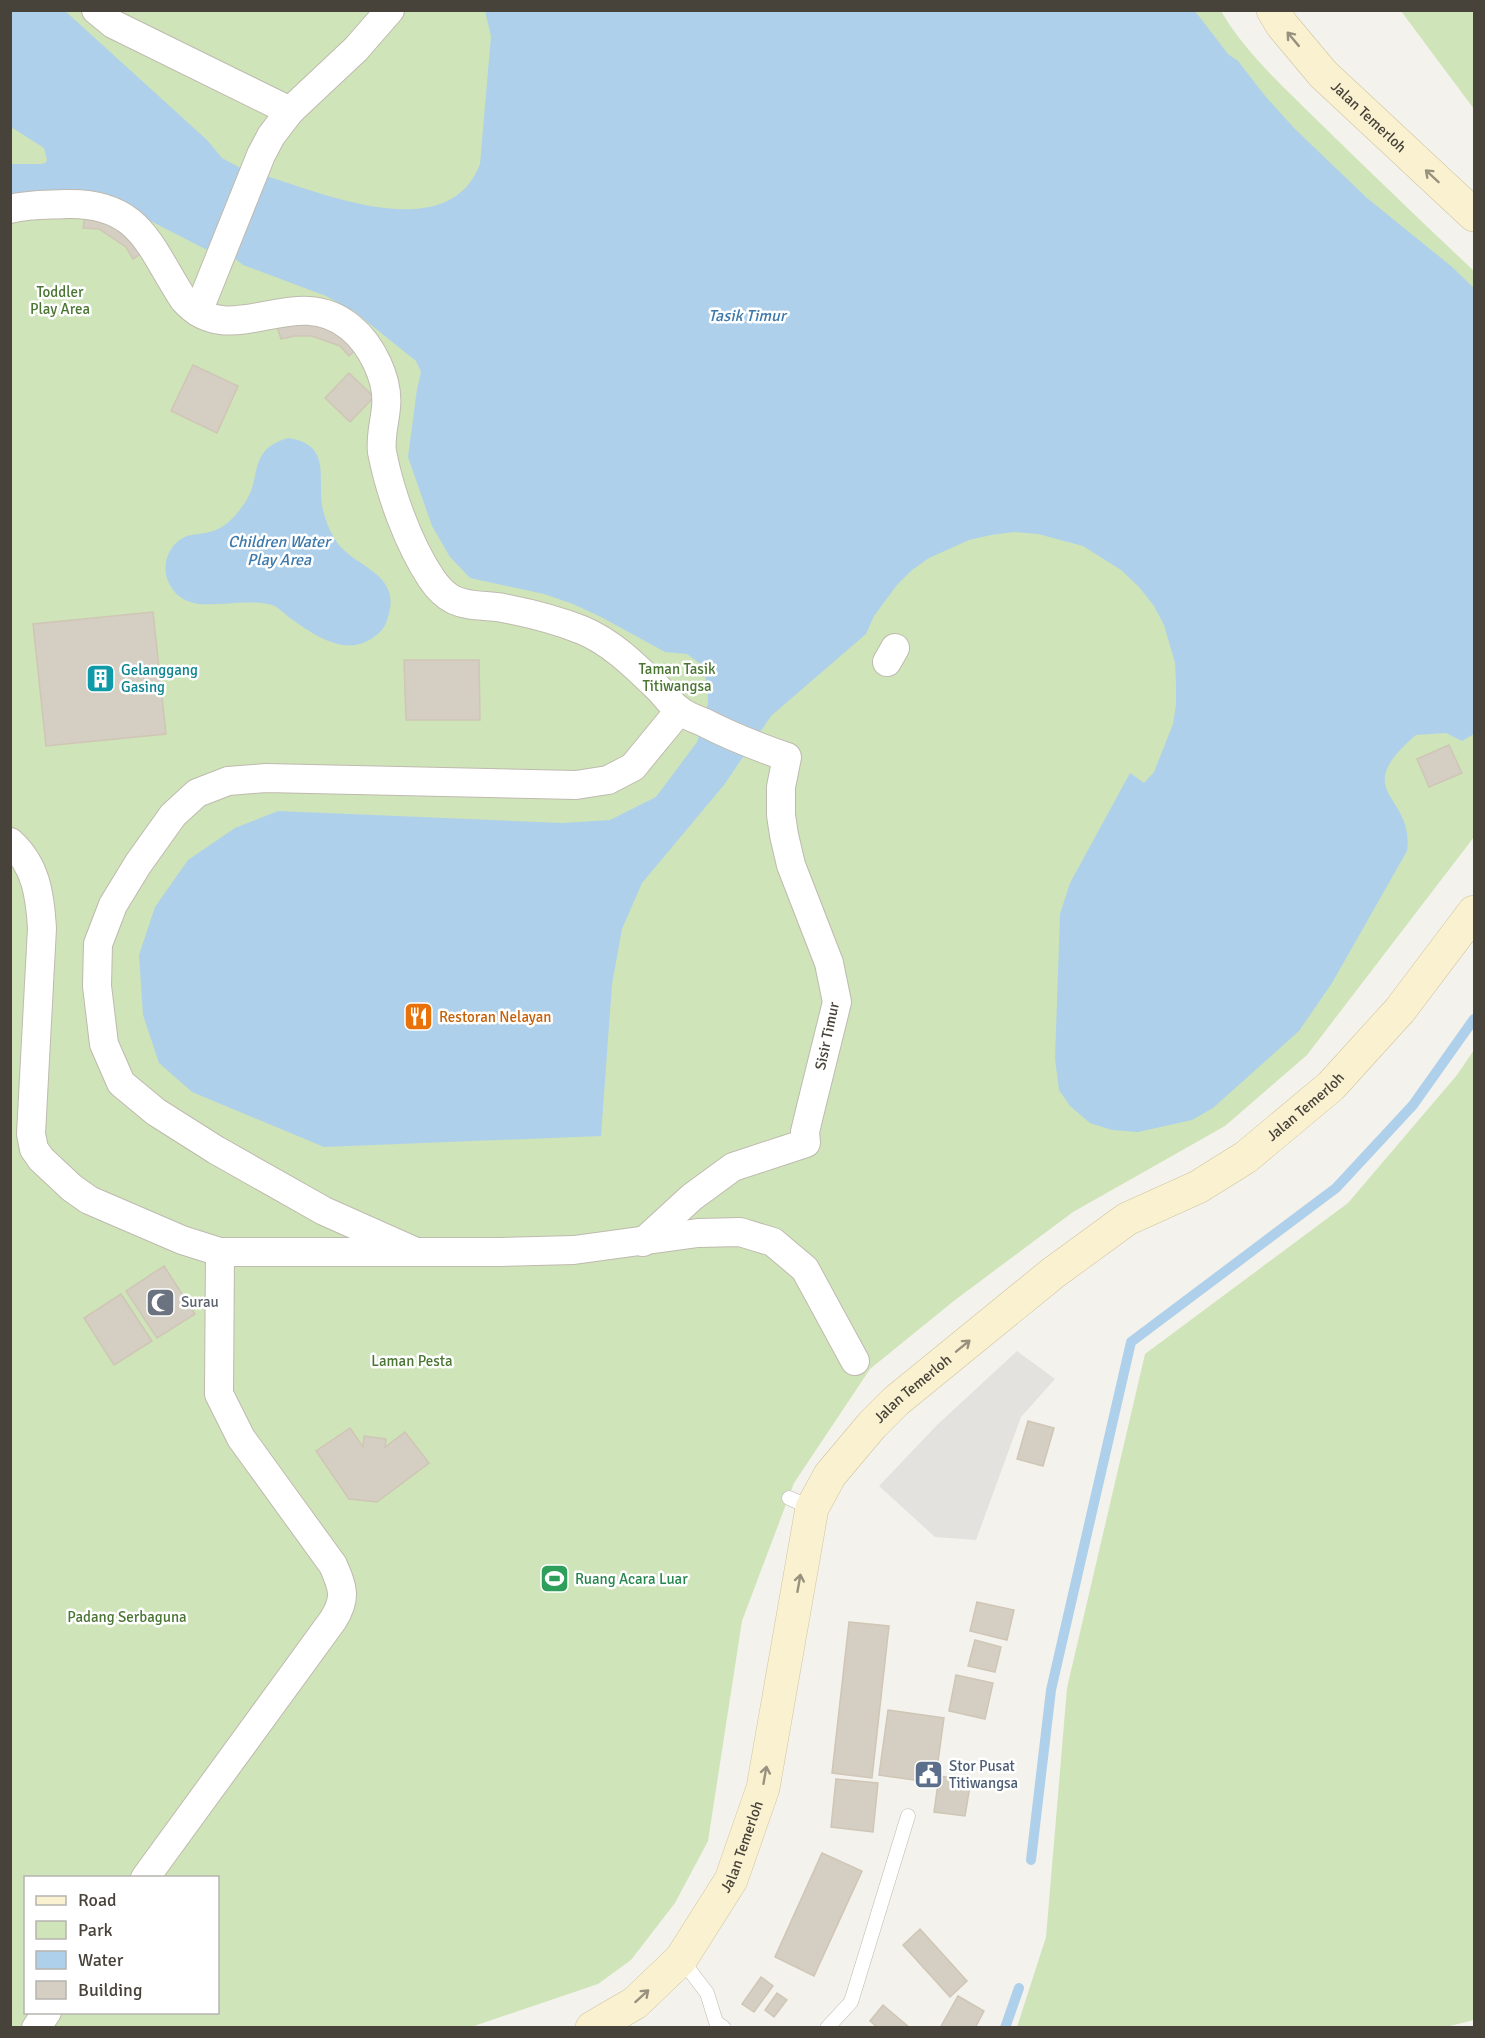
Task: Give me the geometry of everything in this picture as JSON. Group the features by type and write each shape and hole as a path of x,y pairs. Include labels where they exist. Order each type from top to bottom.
{"street":[{"path":"96,10 113,24 290,111"},
{"path":"198,312 270,136 290,111 357,49 390,10"},
{"name":"Jalan Temerloh","path":"1273,10 1282,25 1323,74 1474,215"},
{"path":"10,209 23,206 85,203 102,206 116,213 143,233 184,300 198,312 218,320 245,320 293,310 306,310 335,317 350,327 366,343 385,387 387,405 382,448 393,492 408,534 431,579 442,592 455,600 526,614 580,629 601,639 619,652 679,711 633,767 608,780 576,785 266,778 228,781 197,793 173,815 112,905 98,944 98,986 104,1044 121,1083 156,1112 216,1150 324,1211 416,1252"},
{"name":"Sisir Timur","path":"643,1242 692,1197 733,1167 806,1143 805,1132 837,1002 829,963 791,865 784,835 781,787 787,757 740,740 679,711"},
{"path":"10,842 20,851 30,866 38,885 41,909 42,928 31,1134 34,1149 54,1172 89,1200 182,1240 220,1252 574,1250 698,1233 740,1232 773,1242 805,1269 855,1361"},
{"name":"Jalan Temerloh","path":"592,2028 635,2002 681,1959 731,1880 763,1788 800,1503 830,1475 896,1401 1025,1295 1127,1219 1198,1187 1246,1157 1331,1086 1400,1010 1474,912"},
{"path":"146,1876 342,1605 342,1586 333,1564 241,1438 219,1394 220,1252"},
{"path":"36,2028 45,2014"}],"lane":[{"path":"827,2028 851,2002 908,1816"},
{"path":"681,1959 707,1993 716,2022 724,2028"}],"green space":[{"name":"Taman Tasik Titiwangsa","path":"11,11 1221,11 1242,42 1281,84 1474,271 1474,837 1307,1055 1225,1126 1073,1212 955,1300 870,1369 794,1483 742,1621 708,1841 675,1903 631,1960 598,1984 471,2027 11,2027"},
{"path":"1401,11 1474,11 1474,109"},
{"path":"1474,1050 1474,2020 1442,2028 1017,2027 1046,1937 1067,1688 1145,1354 1348,1203 1457,1075"}],"shaded area":[{"path":"1017,1351 1055,1379 1021,1417 976,1540 935,1537 879,1486 937,1425"}],"water":[{"path":"64,10 207,140 222,158 246,171 217,248 205,249 108,199 11,196 10,164 41,164 47,160 44,148 11,127 11,11"},
{"name":"Tasik Timur","path":"485,11 1195,11 1228,54 1238,61 1295,129 1367,198 1451,266 1474,288 1474,734 1462,741 1446,733 1416,735 1396,755 1387,770 1385,782 1407,832 1407,851 1332,983 1299,1031 1213,1108 1192,1120 1138,1132 1112,1130 1090,1123 1070,1106 1059,1090 1055,1059 1060,914 1070,883 1130,773 1144,783 1154,772 1173,724 1176,705 1175,663 1164,625 1154,606 1121,570 1083,546 1038,534 1014,532 969,540 929,558 912,570 897,585 874,616 866,634 771,716 724,785 642,883 622,929 612,984 601,1136 324,1147 192,1092 159,1063 143,1015 139,955 155,907 188,860 235,828 278,811 562,823 610,820 656,797 697,742 708,703 707,682 699,663 687,654 665,652 573,604 544,594 470,578 450,557 432,526 408,457 421,372 416,361 355,312 326,296 243,265 234,258 263,175 350,202 382,208 413,209 441,204 464,189 480,164 491,36"},
{"name":"Children Water Play Area","path":"288,438 303,442 318,456 324,514 335,539 348,553 382,579 387,587 390,609 386,622 381,631 368,641 356,645 333,643 311,632 274,606 264,603 199,604 184,600 176,594 168,581 166,561 175,544 187,536 217,529 232,519 248,497 260,458 265,450"}],"building":[{"path":"86,211 138,234 147,250 133,259 126,247 99,229 83,228"},
{"path":"275,321 333,324 361,345 349,356 340,346 312,336 281,339"},
{"path":"193,365 238,386 217,433 171,411"},
{"path":"349,373 374,397 350,422 325,398"},
{"name":"Gelanggang Gasing","path":"153,612 166,734 46,746 33,624"},
{"path":"404,660 479,660 480,720 406,720"},
{"path":"1449,745 1462,773 1429,787 1417,759"},
{"name":"Surau","path":"164,1266 195,1314 157,1338 126,1291"},
{"name":"Surau","path":"121,1294 152,1341 114,1365 84,1318"},
{"path":"1028,1421 1054,1428 1043,1466 1017,1459"},
{"path":"350,1428 363,1447 364,1436 386,1439 385,1447 405,1432 429,1463 377,1502 349,1499 316,1451"},
{"path":"977,1602 1014,1610 1007,1640 970,1631"},
{"path":"849,1622 889,1626 872,1778 832,1773"},
{"path":"975,1640 1001,1647 995,1672 968,1666"},
{"path":"956,1675 993,1683 985,1719 949,1711"},
{"path":"888,1710 944,1718 935,1783 879,1775"},
{"path":"939,1776 971,1780 965,1816 934,1812"},
{"path":"836,1779 878,1783 873,1832 831,1827"},
{"path":"822,1853 862,1871 814,1976 775,1957"},
{"path":"920,1929 967,1981 950,1997 903,1945"},
{"path":"761,1977 773,1986 754,2012 742,2004"},
{"path":"777,1993 787,2000 774,2017 765,2010"},
{"path":"958,1996 984,2011 975,2028 940,2028"},
{"path":"883,2005 910,2028 878,2028 870,2021"}],"waterway":[{"path":"1031,1860 1051,1690 1131,1342 1336,1188 1413,1105 1474,1019"},
{"path":"1005,2028 1019,1988"}],"place":[{"name":"Gelanggang Gasing","path":"100,679"},
{"name":"Restoran Nelayan","path":"418,1017"},
{"name":"Surau","path":"160,1302"},
{"name":"Ruang Acara Luar","path":"554,1579"},
{"name":"Stor Pusat Titiwangsa","path":"928,1775"}],"park label":[{"name":"Toddler Play Area","path":"60,300"},
{"name":"Laman Pesta","path":"412,1361"},
{"name":"Padang Serbaguna","path":"127,1617"}]}
